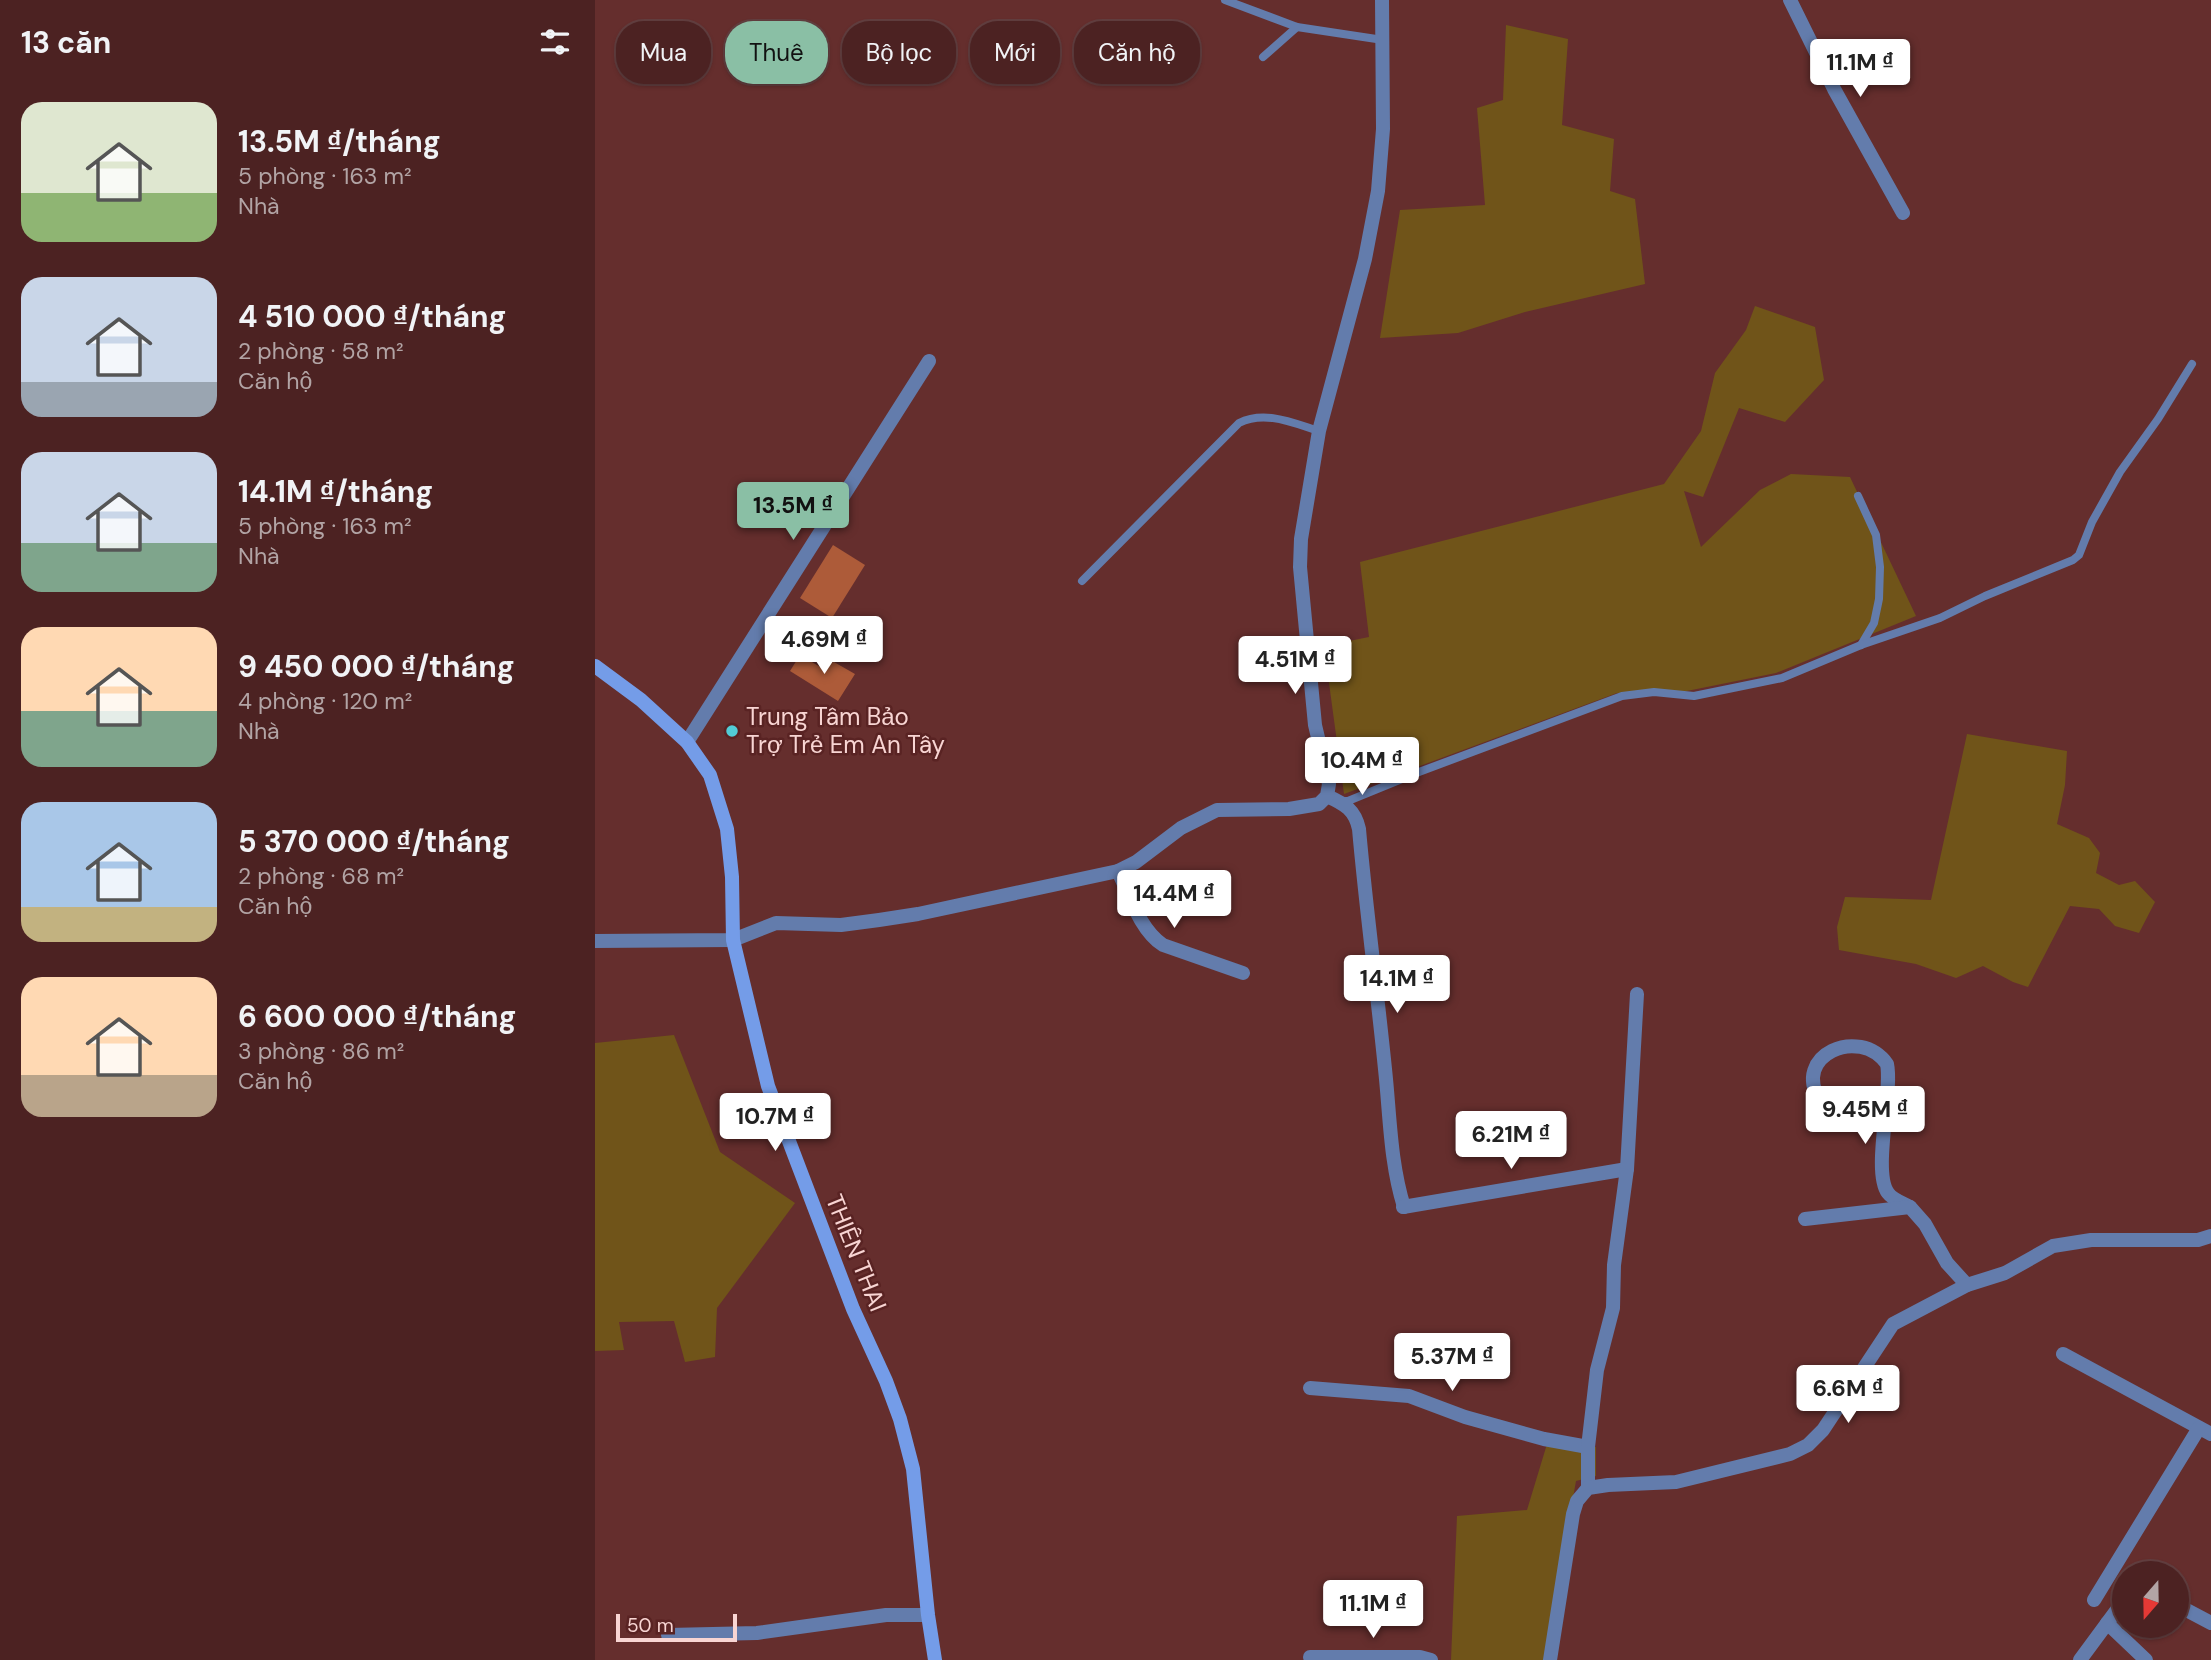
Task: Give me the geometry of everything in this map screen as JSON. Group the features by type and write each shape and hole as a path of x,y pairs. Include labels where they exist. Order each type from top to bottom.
{"street":[{"path":"1382,0 1383,129 1378,191 1365,259 1319,431 1304,513 1300,567 1315,725 1334,799 1356,816 1359,829 1397,1184 1403,1207 1627,1169"},
{"path":"1790,0 1834,89 1903,213"},
{"path":"687,742 929,361"},
{"name":"THIÊN THAI","path":"595,666 641,700 687,742 710,775 727,829 732,877 733,940 768,1086 853,1309 886,1381 900,1419 913,1469 935,1660"},
{"path":"595,941 733,940 776,923 833,925 918,914 1118,871 1136,862 1181,828 1217,810 1289,809 1334,799"},
{"path":"1118,871 1154,939 1163,945 1243,973"},
{"path":"1550,1660 1573,1514 1577,1501 1588,1488 1588,1447 1597,1370 1613,1308 1614,1265 1627,1169 1637,994"},
{"path":"1885,1106 1856,1113 1831,1112 1823,1106 1814,1088 1815,1072 1821,1059 1835,1049 1858,1046 1882,1057 1889,1073 1885,1106 1883,1181 1889,1195 1910,1207 1925,1224 1947,1262 1968,1285"},
{"path":"1805,1219 1910,1207"},
{"path":"1588,1488 1676,1482 1790,1454 1808,1445 1823,1430 1893,1324 1968,1285 2005,1273 2053,1246 2091,1240 2198,1240 2211,1236"},
{"path":"2063,1354 2205,1431 2094,1601"},
{"path":"1310,1388 1409,1396 1465,1417 1544,1439 1588,1447"},
{"path":"2189,1611 2211,1623"},
{"path":"668,1635 757,1633 885,1615 928,1615"},
{"path":"2080,1660 2112,1616"},
{"path":"2107,1623 2145,1660"},
{"path":"1310,1657 1420,1657 1431,1660"}],"lane":[{"path":"1225,0 1297,27 1383,40"},
{"path":"1263,57 1297,27"},
{"path":"1334,799 1349,801 1622,696 1654,692 1694,696 1783,678 1861,645 1940,618 1985,596 2073,560 2079,555 2092,522 2120,472 2158,419 2192,364"},
{"path":"1082,581 1239,423 1250,417 1267,417 1319,431"},
{"path":"1858,496 1876,535 1880,567 1879,599 1874,623 1861,645"}],"shaded area":[{"path":"1506,25 1568,39 1562,125 1614,139 1610,191 1635,199 1645,284 1525,312 1458,333 1380,338 1400,210 1485,205 1477,108 1503,100"},
{"path":"1755,306 1815,327 1824,380 1785,422 1739,408 1703,497 1684,491 1701,547 1760,490 1791,474 1850,477 1916,616 1776,673 1682,692 1617,693 1344,794 1324,646 1369,637 1360,562 1664,484 1701,431 1715,373 1746,330"},
{"path":"1967,734 2067,751 2065,785 2057,824 2089,838 2100,853 2096,873 2119,885 2135,881 2155,902 2139,933 2115,926 2099,909 2070,906 2028,987 1983,966 1956,978 1916,964 1839,950 1837,927 1845,897 1931,900"},
{"path":"674,1035 720,1152 795,1203 717,1308 715,1357 685,1362 674,1321 619,1322 624,1350 595,1351 595,1043"},
{"path":"1547,1444 1596,1447 1596,1476 1576,1481 1544,1660 1451,1660 1457,1516 1527,1510"}],"building":[{"path":"833,545 865,565 832,618 800,598"},
{"path":"800,655 822,668 824,664 834,662 855,674 838,701 790,671"}],"place":[{"name":"Trung Tâm Bảo Trợ Trẻ Em An Tây","path":"732,731"}]}
